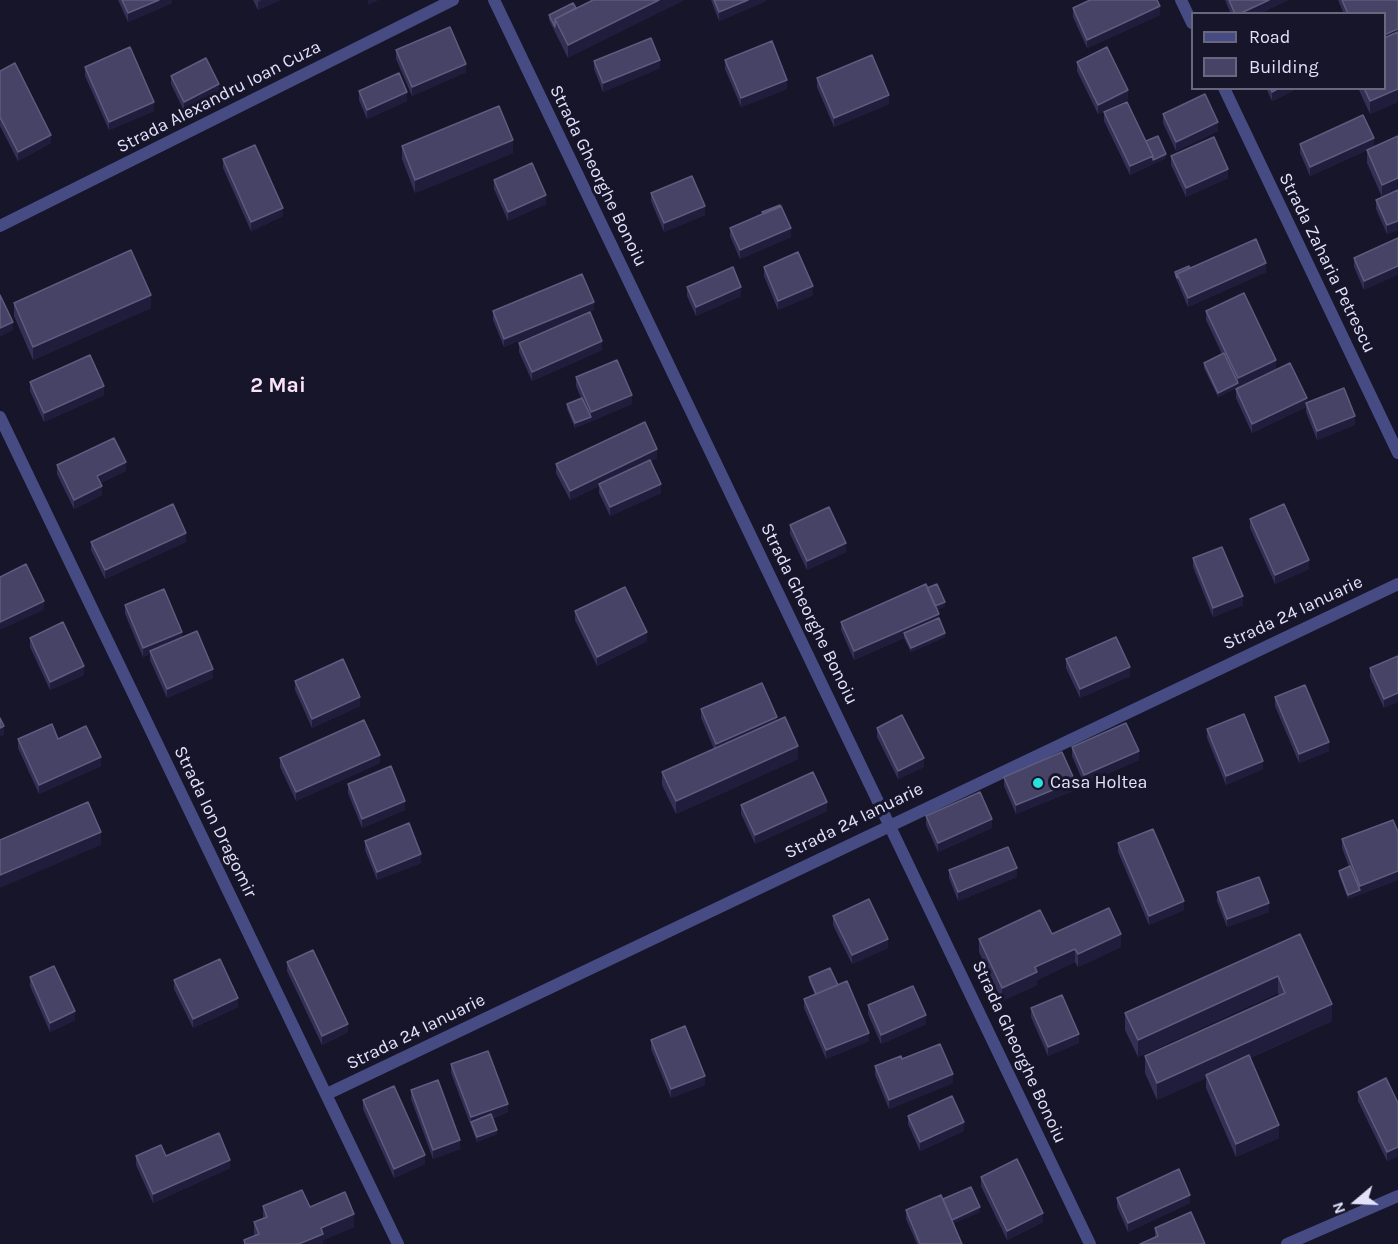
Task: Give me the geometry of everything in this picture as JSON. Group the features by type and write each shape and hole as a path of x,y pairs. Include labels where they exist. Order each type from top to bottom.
{"street":[{"name":"Strada Alexandru Ioan Cuza","path":"0,226 453,0"},
{"name":"Strada Gheorghe Bonoiu","path":"494,0 1090,1244"},
{"path":"1181,0 1191,21"},
{"name":"Strada Zaharia Petrescu","path":"1225,90 1398,453"},
{"name":"Strada Ion Dragomir","path":"0,417 398,1244"},
{"name":"Strada 24 Ianuarie","path":"327,1094 890,823 1398,584"},
{"path":"1287,1244 1398,1196"}],"building":[{"path":"122,0 159,0 128,13"},
{"path":"593,0 659,0 568,45 555,19"},
{"path":"714,0 748,0 719,12"},
{"path":"1090,0 1157,0 1160,6 1087,40 1073,8"},
{"path":"1229,0 1269,0 1243,12 1234,12"},
{"path":"1342,0 1398,0 1398,29 1386,34 1386,12 1347,12"},
{"path":"573,3 576,8 555,19 555,27 549,15"},
{"path":"450,27 466,64 412,87 396,50"},
{"path":"1398,32 1398,89 1370,101 1365,90 1386,90 1386,37"},
{"path":"651,38 660,60 603,83 594,61"},
{"path":"772,41 787,80 741,98 725,60"},
{"path":"130,47 154,102 109,122 85,67"},
{"path":"1107,47 1128,90 1098,105 1077,62"},
{"path":"872,55 889,95 834,118 817,78"},
{"path":"206,58 219,84 184,102 171,76"},
{"path":"15,63 51,135 18,152 0,117 0,71"},
{"path":"399,73 407,92 367,110 359,91"},
{"path":"1205,94 1218,122 1176,142 1163,114"},
{"path":"1127,102 1153,156 1130,166 1104,112"},
{"path":"499,106 513,140 415,180 402,146"},
{"path":"1363,115 1374,138 1310,167 1300,144"},
{"path":"1158,136 1166,154 1153,160 1146,141"},
{"path":"1398,136 1398,178 1382,185 1367,150"},
{"path":"1214,137 1228,169 1186,188 1171,156"},
{"path":"255,145 283,208 251,222 223,159"},
{"path":"532,163 546,195 508,212 494,180"},
{"path":"692,176 705,206 664,223 651,193"},
{"path":"1398,190 1398,221 1387,225 1376,200"},
{"path":"780,205 763,214 762,212"},
{"path":"781,206 791,228 740,250 730,228"},
{"path":"1398,238 1398,266 1364,281 1354,258"},
{"path":"1256,239 1266,263 1188,298 1177,274"},
{"path":"131,250 151,295 33,347 14,303"},
{"path":"798,252 813,286 778,301 764,267"},
{"path":"1189,266 1190,268 1177,274 1177,278 1175,272"},
{"path":"733,267 741,287 696,307 687,287"},
{"path":"582,274 594,302 504,339 493,311"},
{"path":"1244,293 1276,360 1238,378 1206,311"},
{"path":"0,295 13,322 0,328"},
{"path":"590,312 602,341 532,372 519,343"},
{"path":"1224,353 1238,383 1218,393 1204,363"},
{"path":"90,355 104,386 44,413 30,382"},
{"path":"617,360 632,395 591,412 576,377"},
{"path":"1290,363 1307,398 1252,424 1236,389"},
{"path":"1344,388 1355,416 1317,431 1306,403"},
{"path":"582,398 591,417 575,423 567,404"},
{"path":"645,422 657,449 570,491 556,464"},
{"path":"114,438 126,462 97,476 102,486 74,500 57,465"},
{"path":"650,460 661,484 610,507 599,484"},
{"path":"173,504 186,533 105,570 91,542"},
{"path":"1284,504 1309,560 1275,575 1250,519"},
{"path":"829,507 846,543 807,561 790,525"},
{"path":"1222,547 1243,596 1213,608 1193,558"},
{"path":"26,564 44,601 0,622 0,577"},
{"path":"926,584 939,614 854,651 841,622"},
{"path":"937,584 945,602 935,606 927,588"},
{"path":"625,587 647,632 597,657 575,611"},
{"path":"164,589 182,632 143,648 125,605"},
{"path":"939,618 945,633 911,648 904,633"},
{"path":"63,622 84,666 50,682 30,638"},
{"path":"197,631 213,669 167,689 150,651"},
{"path":"1116,637 1130,667 1080,689 1066,659"},
{"path":"1398,656 1398,693 1384,699 1370,668"},
{"path":"343,659 360,697 312,719 295,681"},
{"path":"762,683 777,717 716,744 701,709"},
{"path":"1305,685 1329,742 1299,754 1275,697"},
{"path":"1244,714 1263,761 1226,776 1207,729"},
{"path":"902,715 924,758 898,771 877,728"},
{"path":"785,717 798,746 676,801 662,772"},
{"path":"364,720 380,755 296,792 280,758"},
{"path":"1126,723 1139,751 1084,775 1072,747"},
{"path":"52,724 58,739 86,726 101,757 39,785 18,739"},
{"path":"1062,752 1075,781 1016,805 1004,777"},
{"path":"391,766 405,801 362,819 348,784"},
{"path":"813,772 827,802 755,835 741,805"},
{"path":"980,792 992,819 938,843 926,816"},
{"path":"88,802 101,832 0,875 0,840"},
{"path":"1393,820 1398,832 1398,871 1360,886 1342,839"},
{"path":"409,823 421,854 377,872 365,841"},
{"path":"1153,829 1184,901 1149,916 1118,843"},
{"path":"1008,847 1017,868 958,892 949,870"},
{"path":"1350,866 1360,890 1348,895 1339,871"},
{"path":"1259,877 1269,903 1227,919 1217,892"},
{"path":"869,899 888,939 852,955 833,916"},
{"path":"1109,908 1121,934 1078,954 1075,949 1035,967 1037,972 1002,988 979,939 1040,910 1052,934"},
{"path":"1300,934 1332,1004 1157,1083 1145,1056 1285,993 1278,976 1138,1040 1125,1013"},
{"path":"313,950 348,1024 322,1036 287,962"},
{"path":"220,959 238,998 193,1019 174,980"},
{"path":"54,966 75,1011 50,1023 30,977"},
{"path":"830,968 838,985 816,994 809,977"},
{"path":"847,981 869,1033 826,1050 804,999"},
{"path":"913,986 926,1015 881,1035 868,1005"},
{"path":"1062,995 1079,1034 1048,1047 1031,1008"},
{"path":"685,1026 705,1076 671,1089 651,1040"},
{"path":"940,1044 953,1074 889,1100 875,1066 901,1056 902,1059"},
{"path":"488,1051 508,1104 471,1117 451,1064"},
{"path":"1249,1055 1279,1125 1236,1144 1206,1075"},
{"path":"1386,1078 1398,1103 1398,1147 1387,1152 1358,1092"},
{"path":"438,1080 460,1140 433,1150 411,1090"},
{"path":"394,1086 425,1155 394,1169 363,1100"},
{"path":"952,1096 964,1122 920,1142 908,1116"},
{"path":"491,1114 497,1130 477,1137 471,1122"},
{"path":"219,1133 230,1160 153,1194 136,1156 161,1145 166,1156"},
{"path":"1017,1159 1043,1213 1007,1231 981,1177"},
{"path":"1179,1169 1190,1195 1128,1223 1117,1198"},
{"path":"971,1187 980,1207 952,1220 943,1199"},
{"path":"302,1190 310,1207 345,1192 354,1214 321,1228 323,1234 299,1244 245,1244 244,1240 259,1234 254,1222 267,1217 263,1206"},
{"path":"941,1195 962,1244 920,1244 906,1210"},
{"path":"1191,1212 1205,1244 1140,1244 1158,1236 1155,1228"}],"place":[{"name":"Casa Holtea","path":"1038,783"}],"district":[{"name":"2 Mai","path":"278,386"}]}
